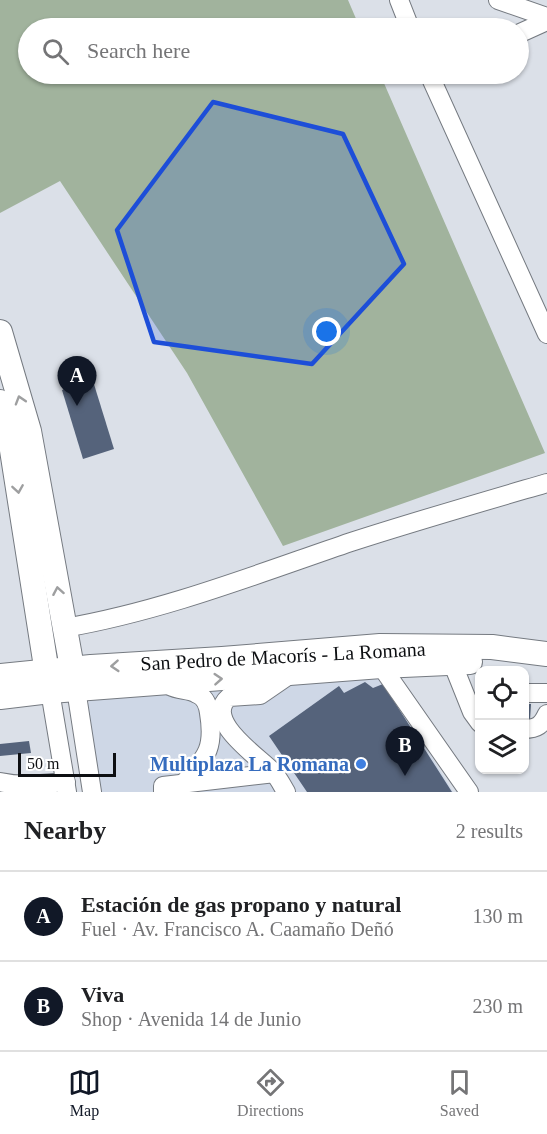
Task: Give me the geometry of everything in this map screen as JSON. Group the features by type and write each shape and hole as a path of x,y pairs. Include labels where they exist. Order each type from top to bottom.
{"main road":[{"path":"0,332 48,681"},
{"path":"0,402 13,432 64,628 74,679 48,681 0,676"},
{"name":"San Pedro de Macorís - La Romana","path":"74,679 380,646 492,647 538,653"},
{"name":"San Pedro de Macorís - La Romana","path":"74,679 163,683 381,666 491,661 538,653"},
{"path":"0,697 48,681"}],"street":[{"path":"399,0 406,18"},
{"path":"498,0 547,19"},
{"path":"529,29 547,19"},
{"path":"434,84 546,331"},
{"path":"64,628 124,616 547,483"},
{"path":"452,662 472,692 472,712 478,720"},
{"path":"381,666 469,792"},
{"path":"286,792 274,773 231,735 224,721 223,708 230,697 260,695 292,673"},
{"path":"74,679 92,792"},
{"path":"0,782 13,785 66,787 48,681"},
{"path":"163,683 178,690 198,694 208,706 213,733 208,752 184,783"},
{"path":"529,693 547,693"},
{"path":"529,728 543,724 547,714"},
{"path":"163,792 163,786 274,773"}],"highlighted area":[{"path":"213,102 343,134 404,264 312,364 154,342 117,230"}],"shaded area":[{"name":"Multiplaza La Romana","path":"369,671 384,678 453,792 97,792 86,707 98,695"}],"green space":[{"path":"0,0 348,0 356,18 18,18 18,84 384,84 545,453 283,546 187,373 60,181 0,213"}],"building":[{"path":"93,381 114,449 83,459 62,390"},
{"name":"Multiplaza La Romana","path":"365,682 373,688 383,684 452,792 307,792 269,736 339,686 344,693"},
{"path":"529,704 531,704 530,720"},
{"path":"29,741 31,753 0,756 0,744"}],"place":[{"name":"Estación de gas propano y natural","path":"77,406"},
{"name":"Multiplaza La Romana","path":"361,764"},
{"name":"Viva","path":"405,776"}]}
